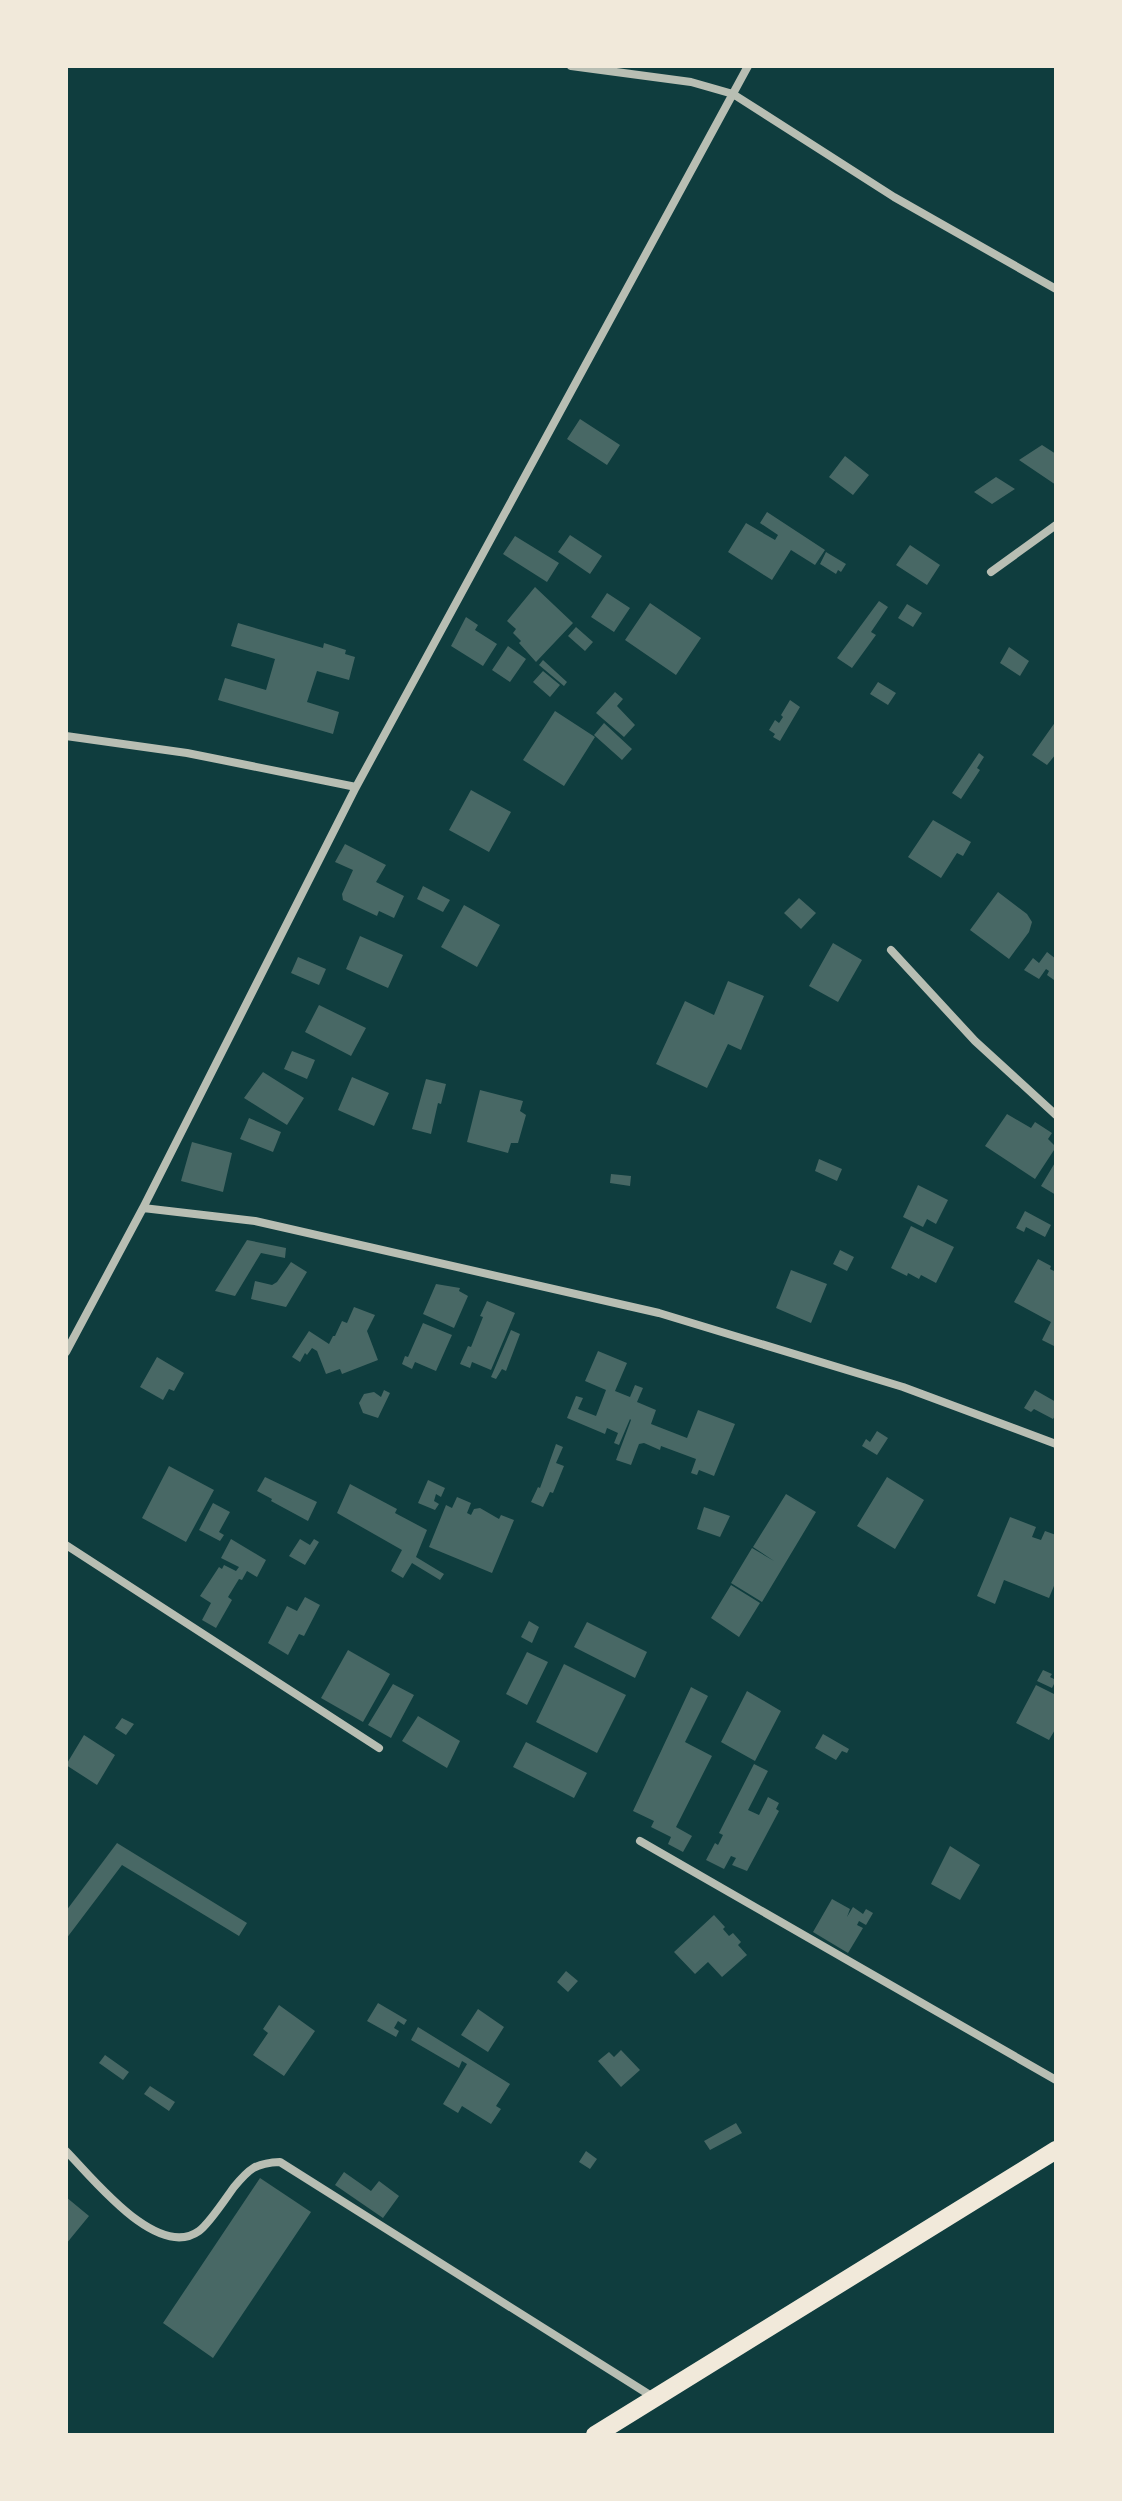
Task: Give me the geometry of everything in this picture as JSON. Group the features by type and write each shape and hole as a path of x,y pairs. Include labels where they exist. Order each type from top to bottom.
{"main road":[{"path":"595,2435 1056,2150"}],"street":[{"path":"571,66 691,82 733,94 894,197 1056,289"},
{"path":"66,1352 143,1208 356,787 748,66"},
{"path":"991,572 1056,525"},
{"path":"66,736 187,753 356,787"},
{"path":"891,950 975,1041 1056,1115"},
{"path":"143,1208 255,1221 659,1313 903,1387 1056,1444"},
{"path":"66,1545 379,1748"},
{"path":"640,1841 1056,2080"},
{"path":"66,2151 115,2204 160,2234 183,2236 199,2231 249,2169 264,2162 280,2162 655,2398"}],"building":[{"path":"580,419 620,445 607,465 567,439"},
{"path":"1042,445 1056,454 1056,485 1019,460"},
{"path":"845,456 869,475 853,495 829,477"},
{"path":"996,477 1015,489 992,504 974,492"},
{"path":"767,512 825,550 815,565 791,550 772,580 728,552 746,523 775,540 778,535 760,523"},
{"path":"570,535 602,556 590,574 558,552"},
{"path":"515,536 559,563 547,582 503,554"},
{"path":"910,545 940,565 927,585 896,565"},
{"path":"826,552 846,564 841,572 838,570 836,574 820,564"},
{"path":"535,587 573,623 536,662 519,643 521,641 513,633 516,629 507,621"},
{"path":"607,593 630,608 614,632 591,617"},
{"path":"879,601 888,607 871,632 876,635 852,668 837,658"},
{"path":"650,603 701,638 676,675 625,640"},
{"path":"907,604 922,613 913,627 898,618"},
{"path":"466,617 478,625 475,630 497,644 483,666 451,646"},
{"path":"238,623 323,648 324,643 346,650 345,654 355,657 349,680 317,671 307,702 339,712 333,734 218,700 225,678 266,690 275,659 231,646"},
{"path":"576,627 593,642 585,651 568,636"},
{"path":"508,646 526,659 510,682 492,670"},
{"path":"1009,647 1029,661 1020,676 1000,663"},
{"path":"543,660 567,682 564,686 539,665"},
{"path":"543,671 560,685 550,697 533,682"},
{"path":"878,682 896,693 888,705 870,694"},
{"path":"615,692 623,699 617,706 635,725 624,737 596,713"},
{"path":"790,700 800,707 780,741 769,730 775,720 779,723"},
{"path":"555,711 595,737 564,786 523,760"},
{"path":"1056,721 1056,754 1047,765 1032,755"},
{"path":"604,723 632,749 622,760 594,735"},
{"path":"979,753 984,757 977,768 980,770 961,799 952,793"},
{"path":"471,790 511,812 489,852 449,830"},
{"path":"933,820 971,842 963,856 957,853 941,878 908,857"},
{"path":"345,844 386,865 376,882 404,896 394,918 379,911 377,916 343,900 342,894 353,870 335,862"},
{"path":"423,886 450,900 443,912 417,899"},
{"path":"998,892 1027,914 1032,922 1029,932 1009,959 970,930"},
{"path":"799,898 816,913 801,929 784,913"},
{"path":"464,905 500,925 477,967 441,947"},
{"path":"360,936 403,955 388,988 346,969"},
{"path":"833,943 862,960 838,1002 809,986"},
{"path":"1047,952 1056,959 1054,980 1047,975 1049,971 1046,969 1039,979 1024,970 1033,958 1039,963"},
{"path":"298,957 326,969 319,985 291,973"},
{"path":"728,981 764,996 741,1050 728,1044 707,1088 656,1064 685,1001 714,1015"},
{"path":"319,1005 366,1028 351,1056 305,1032"},
{"path":"292,1051 315,1060 307,1079 284,1069"},
{"path":"263,1072 304,1098 287,1125 244,1098"},
{"path":"352,1077 389,1093 374,1126 338,1110"},
{"path":"426,1079 446,1084 431,1134 412,1129"},
{"path":"480,1090 523,1101 520,1111 526,1115 518,1143 511,1143 508,1153 467,1142"},
{"path":"1007,1114 1031,1128 1035,1122 1052,1133 1048,1139 1056,1147 1035,1179 985,1146"},
{"path":"249,1118 281,1132 273,1152 240,1139"},
{"path":"192,1142 232,1153 223,1192 181,1181"},
{"path":"819,1159 842,1169 837,1181 815,1171"},
{"path":"1056,1161 1056,1195 1041,1186"},
{"path":"611,1174 631,1176 630,1186 610,1183"},
{"path":"918,1185 948,1200 936,1224 927,1219 923,1227 903,1217"},
{"path":"1025,1211 1051,1225 1045,1237 1026,1227 1024,1232 1016,1228"},
{"path":"911,1226 954,1247 936,1283 921,1275 919,1279 891,1268"},
{"path":"247,1240 286,1248 285,1258 261,1253 235,1296 215,1291"},
{"path":"840,1250 854,1257 847,1271 833,1264"},
{"path":"1038,1259 1056,1272 1056,1347 1042,1340 1051,1322 1014,1302"},
{"path":"291,1262 307,1272 286,1307 251,1299 255,1281 272,1285"},
{"path":"791,1270 827,1284 811,1323 776,1308"},
{"path":"436,1284 460,1288 459,1291 468,1296 454,1328 423,1314"},
{"path":"487,1301 515,1313 491,1370 472,1362 470,1368 460,1364 468,1346 471,1347"},
{"path":"354,1307 375,1315 367,1331 378,1360 342,1374 340,1369 326,1374 317,1351 312,1348 300,1362 292,1357 309,1331 329,1344 342,1321 347,1323"},
{"path":"423,1323 452,1335 436,1371 415,1362 412,1369 402,1364"},
{"path":"511,1330 520,1334 506,1371 502,1369 496,1379 491,1377"},
{"path":"598,1351 627,1363 615,1391 630,1397 635,1385 643,1388 637,1402 656,1410 651,1424 687,1438 698,1410 735,1424 714,1476 699,1470 697,1475 691,1473 696,1459 644,1443 639,1444 631,1465 616,1460 630,1419 619,1445 614,1443 618,1433 607,1428 605,1434 567,1418 576,1396 583,1398 578,1409 596,1416 606,1390 585,1381"},
{"path":"157,1357 184,1373 174,1391 169,1389 163,1400 140,1387"},
{"path":"384,1390 390,1393 378,1418 363,1413 359,1403 364,1394 374,1392 381,1397"},
{"path":"1035,1390 1056,1402 1053,1419 1034,1409 1031,1412 1024,1408"},
{"path":"877,1431 888,1438 877,1455 862,1446 866,1439 870,1442"},
{"path":"556,1444 563,1447 556,1463 564,1466 553,1493 550,1492 543,1507 531,1502 540,1488"},
{"path":"169,1466 214,1490 186,1542 142,1518"},
{"path":"265,1477 317,1502 308,1521 257,1491"},
{"path":"887,1477 924,1500 895,1549 857,1526"},
{"path":"428,1480 445,1488 441,1497 436,1494 434,1501 439,1504 435,1510 418,1503"},
{"path":"350,1484 397,1509 395,1513 427,1530 416,1557 444,1574 440,1580 412,1563 403,1578 391,1571 402,1550 337,1513"},
{"path":"786,1494 816,1512 762,1602 731,1583 752,1548 774,1561 753,1547"},
{"path":"457,1497 471,1503 467,1513 471,1515 474,1509 480,1508 499,1519 501,1515 514,1520 492,1573 429,1547 446,1505 452,1508"},
{"path":"213,1503 230,1512 219,1532 224,1535 220,1541 199,1530"},
{"path":"704,1507 730,1516 720,1537 697,1529"},
{"path":"1010,1517 1036,1527 1032,1537 1041,1540 1045,1531 1056,1535 1056,1581 1049,1598 1004,1580 995,1604 977,1596"},
{"path":"231,1539 266,1560 257,1577 247,1571 242,1580 239,1579 228,1597 232,1600 216,1628 202,1620 211,1603 200,1596 219,1567 222,1569 224,1565 236,1571 239,1567 221,1558"},
{"path":"300,1539 310,1545 314,1539 319,1542 305,1565 289,1556"},
{"path":"731,1585 760,1603 739,1637 711,1618"},
{"path":"305,1597 320,1605 304,1636 299,1634 288,1655 268,1643 287,1606 297,1611"},
{"path":"529,1621 539,1627 532,1643 521,1637"},
{"path":"587,1622 647,1652 635,1678 574,1647"},
{"path":"348,1650 390,1674 363,1722 321,1698"},
{"path":"527,1652 548,1662 527,1705 506,1694"},
{"path":"564,1664 626,1695 597,1753 536,1722"},
{"path":"1043,1670 1056,1680 1052,1688 1037,1681"},
{"path":"393,1684 414,1695 391,1738 368,1725"},
{"path":"1036,1685 1056,1695 1056,1728 1049,1740 1016,1723"},
{"path":"691,1687 708,1696 685,1742 712,1756 676,1827 692,1836 683,1852 668,1844 671,1837 651,1827 654,1821 633,1811"},
{"path":"747,1691 781,1711 755,1761 721,1742"},
{"path":"418,1716 460,1741 447,1768 402,1741"},
{"path":"122,1718 134,1724 126,1735 115,1728"},
{"path":"823,1734 849,1749 847,1753 842,1751 836,1760 815,1748"},
{"path":"84,1735 115,1755 97,1785 66,1765"},
{"path":"526,1742 587,1773 574,1798 513,1767"},
{"path":"754,1764 768,1771 748,1810 759,1815 768,1797 779,1803 776,1809 779,1811 747,1871 732,1865 736,1858 731,1856 724,1869 706,1860 723,1835 719,1833"},
{"path":"117,1843 247,1923 239,1936 122,1865 66,1939 66,1911"},
{"path":"950,1846 980,1865 960,1900 931,1884"},
{"path":"832,1899 850,1909 847,1917 853,1907 863,1914 866,1909 873,1913 866,1925 859,1921 857,1925 863,1928 848,1953 813,1932"},
{"path":"714,1915 729,1936 733,1933 741,1942 738,1945 747,1955 722,1977 708,1962 695,1974 674,1952"},
{"path":"566,1971 578,1981 568,1992 557,1982"},
{"path":"378,2003 407,2020 404,2025 398,2021 394,2028 399,2031 396,2037 367,2021"},
{"path":"279,2005 315,2031 284,2076 253,2055 268,2033 263,2029"},
{"path":"478,2009 504,2027 488,2052 461,2035"},
{"path":"418,2027 510,2084 496,2106 501,2109 491,2124 462,2106 458,2113 443,2104 467,2064 462,2061 459,2068 411,2040"},
{"path":"621,2050 640,2070 621,2087 598,2061 609,2052 614,2057"},
{"path":"105,2055 129,2072 123,2080 99,2063"},
{"path":"150,2086 175,2102 169,2111 144,2094"},
{"path":"736,2123 742,2133 710,2150 704,2141"},
{"path":"586,2151 597,2159 590,2169 579,2162"},
{"path":"344,2172 371,2191 379,2181 399,2196 383,2218 335,2185"},
{"path":"260,2178 311,2212 213,2358 163,2323"},
{"path":"66,2197 89,2216 66,2244"}]}
